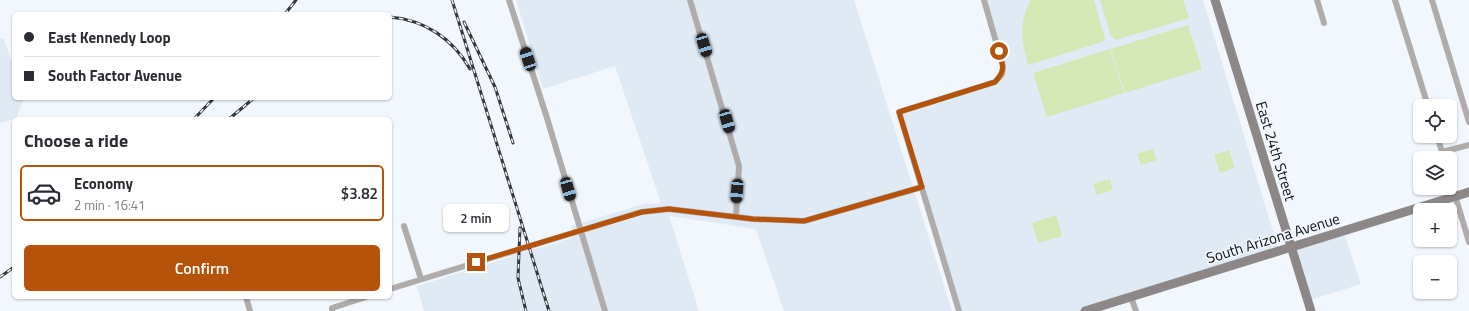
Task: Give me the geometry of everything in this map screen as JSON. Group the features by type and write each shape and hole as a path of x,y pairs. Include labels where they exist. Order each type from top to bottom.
{"street":[{"path":"509,0 547,118 605,311"},
{"path":"690,0 739,166 736,216"},
{"path":"959,311 899,112 995,82 1002,74 1003,66 984,0"},
{"name":"East 24th Street","path":"1214,0 1311,311"},
{"path":"1317,0 1324,23"},
{"path":"1395,0 1426,99"},
{"path":"1432,0 1469,122"},
{"path":"1453,151 1469,145"},
{"path":"392,288 642,212 669,209 753,219 804,221 922,187"},
{"name":"South Arizona Avenue","path":"1085,311 1469,192"},
{"path":"1455,197 1468,238"},
{"path":"404,226 421,279"},
{"path":"1131,297 1136,311"},
{"path":"247,299 250,311"},
{"path":"332,310 361,299"}],"shaded area":[{"path":"516,0 854,0 952,311 784,311 756,229 669,216 699,311 424,311 417,286 574,237 571,226 644,204 661,203 615,66 543,89"},
{"path":"984,0 1203,0 1279,251 1085,311 959,311 899,112 995,82 1002,74"},
{"path":"0,38 4,39 12,63 12,100 24,100 16,117 12,117 12,119 0,123"},
{"path":"1343,231 1361,284 1307,301 1291,247"}],"green space":[{"path":"1031,0 1094,0 1105,39 1102,42 1028,65 1022,32 1024,16"},
{"path":"1100,0 1183,0 1189,18 1116,40 1111,36"},
{"path":"1188,25 1202,69 1125,93 1111,49"},
{"path":"1110,49 1124,93 1047,117 1033,73"},
{"path":"1153,149 1157,160 1141,165 1137,154"},
{"path":"1229,150 1235,168 1220,173 1214,155"},
{"path":"1110,179 1113,190 1097,195 1093,184"},
{"path":"1056,215 1062,236 1038,243 1032,223"}],"railway":[{"path":"287,12 296,0"},
{"path":"452,0 549,311"},
{"path":"392,17 415,22 437,33 455,49 470,69"},
{"path":"464,22 495,87 513,143"},
{"path":"196,117 212,100"},
{"path":"231,117 252,100"},
{"path":"520,228 518,278 526,311"},
{"path":"0,277 12,268"}],"route":[{"path":"476,262 642,212 669,209 753,219 804,221 922,187 899,112 995,82 1002,74 1003,66 999,51"}]}
